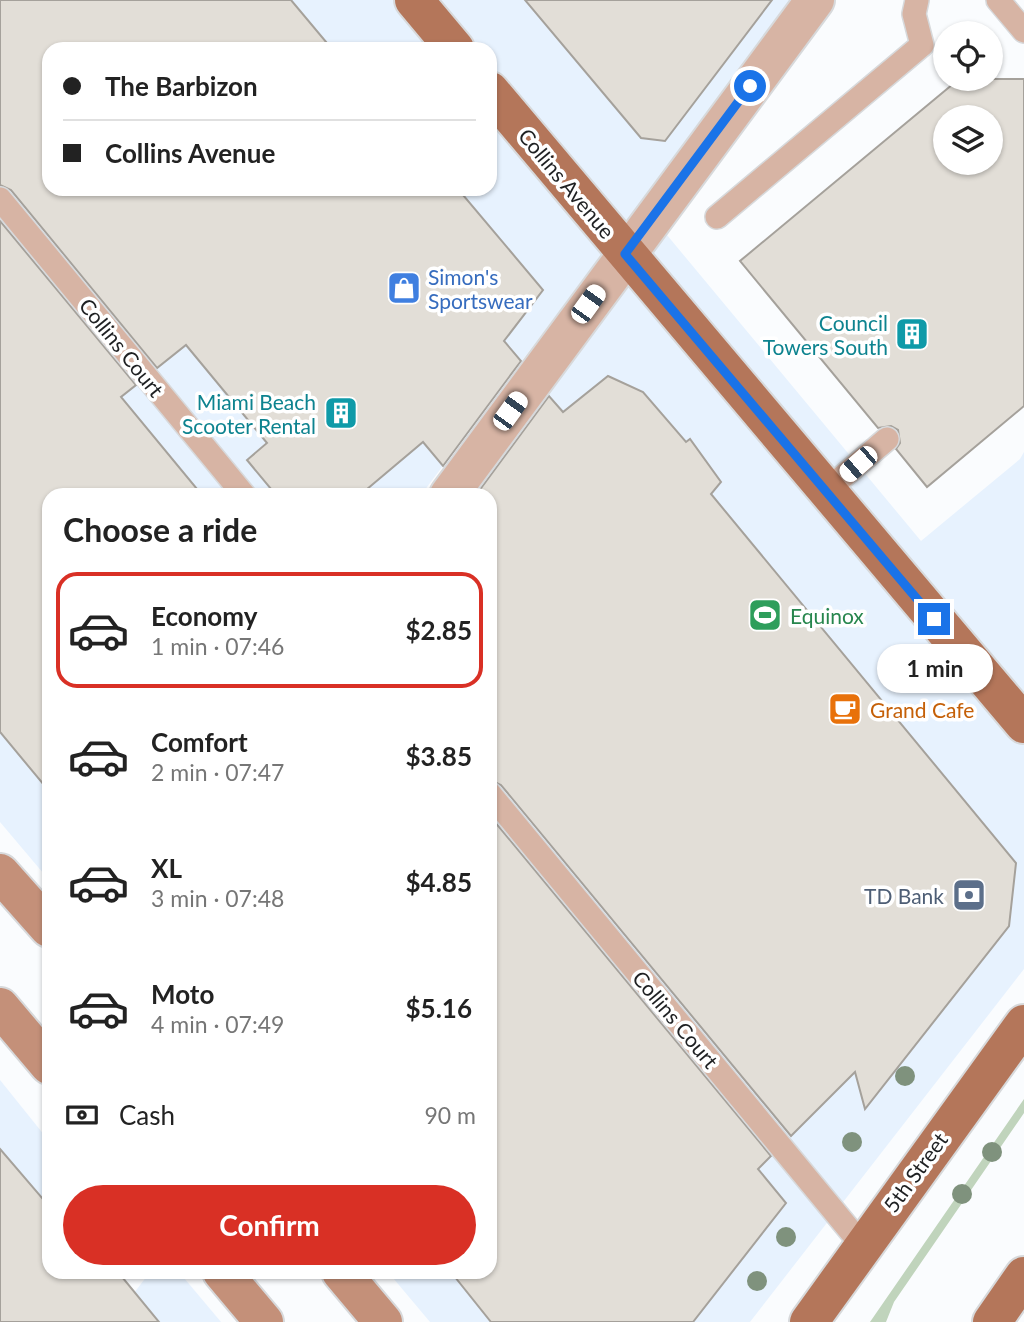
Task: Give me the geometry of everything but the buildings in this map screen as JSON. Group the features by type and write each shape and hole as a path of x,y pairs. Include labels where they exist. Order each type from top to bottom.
{"main road":[{"path":"414,0 449,42"},
{"name":"Collins Avenue","path":"497,99 1024,724"},
{"path":"0,873 42,920"},
{"path":"0,1007 42,1057"},
{"name":"5th Street","path":"808,1322 1024,1024"},
{"path":"992,1322 1024,1276"},
{"path":"228,1279 264,1322"},
{"path":"347,1279 383,1322"}],"street":[{"path":"454,488 815,0"}],"lane":[{"path":"717,217 922,45 914,14 917,0"},
{"path":"998,0 1024,31"},
{"name":"Collins Court","path":"0,199 238,488"},
{"path":"826,491 887,439"},
{"name":"Collins Court","path":"497,802 862,1245"}],"shaded area":[{"path":"0,0 793,0 426,488 42,488 42,872 0,822"},
{"path":"662,229 921,541 1020,459 1024,452 1024,969 750,1322 430,1322 394,1279 497,1279 497,488 471,488"},
{"path":"0,1080 42,1132 42,1199 0,1252"},
{"path":"145,1279 185,1279 221,1322 112,1322"}],"green space":[{"path":"1024,1099 1024,1113 894,1302 886,1322 870,1322"}],"place":[{"name":"Simon's Sportswear","path":"404,288"},
{"name":"Council Towers South","path":"912,334"},
{"name":"Miami Beach Scooter Rental","path":"341,413"},
{"name":"Equinox","path":"765,615"},
{"name":"Grand Cafe","path":"845,709"},
{"name":"TD Bank","path":"969,895"}],"route":[{"path":"750,86 625,254 934,619"}]}
